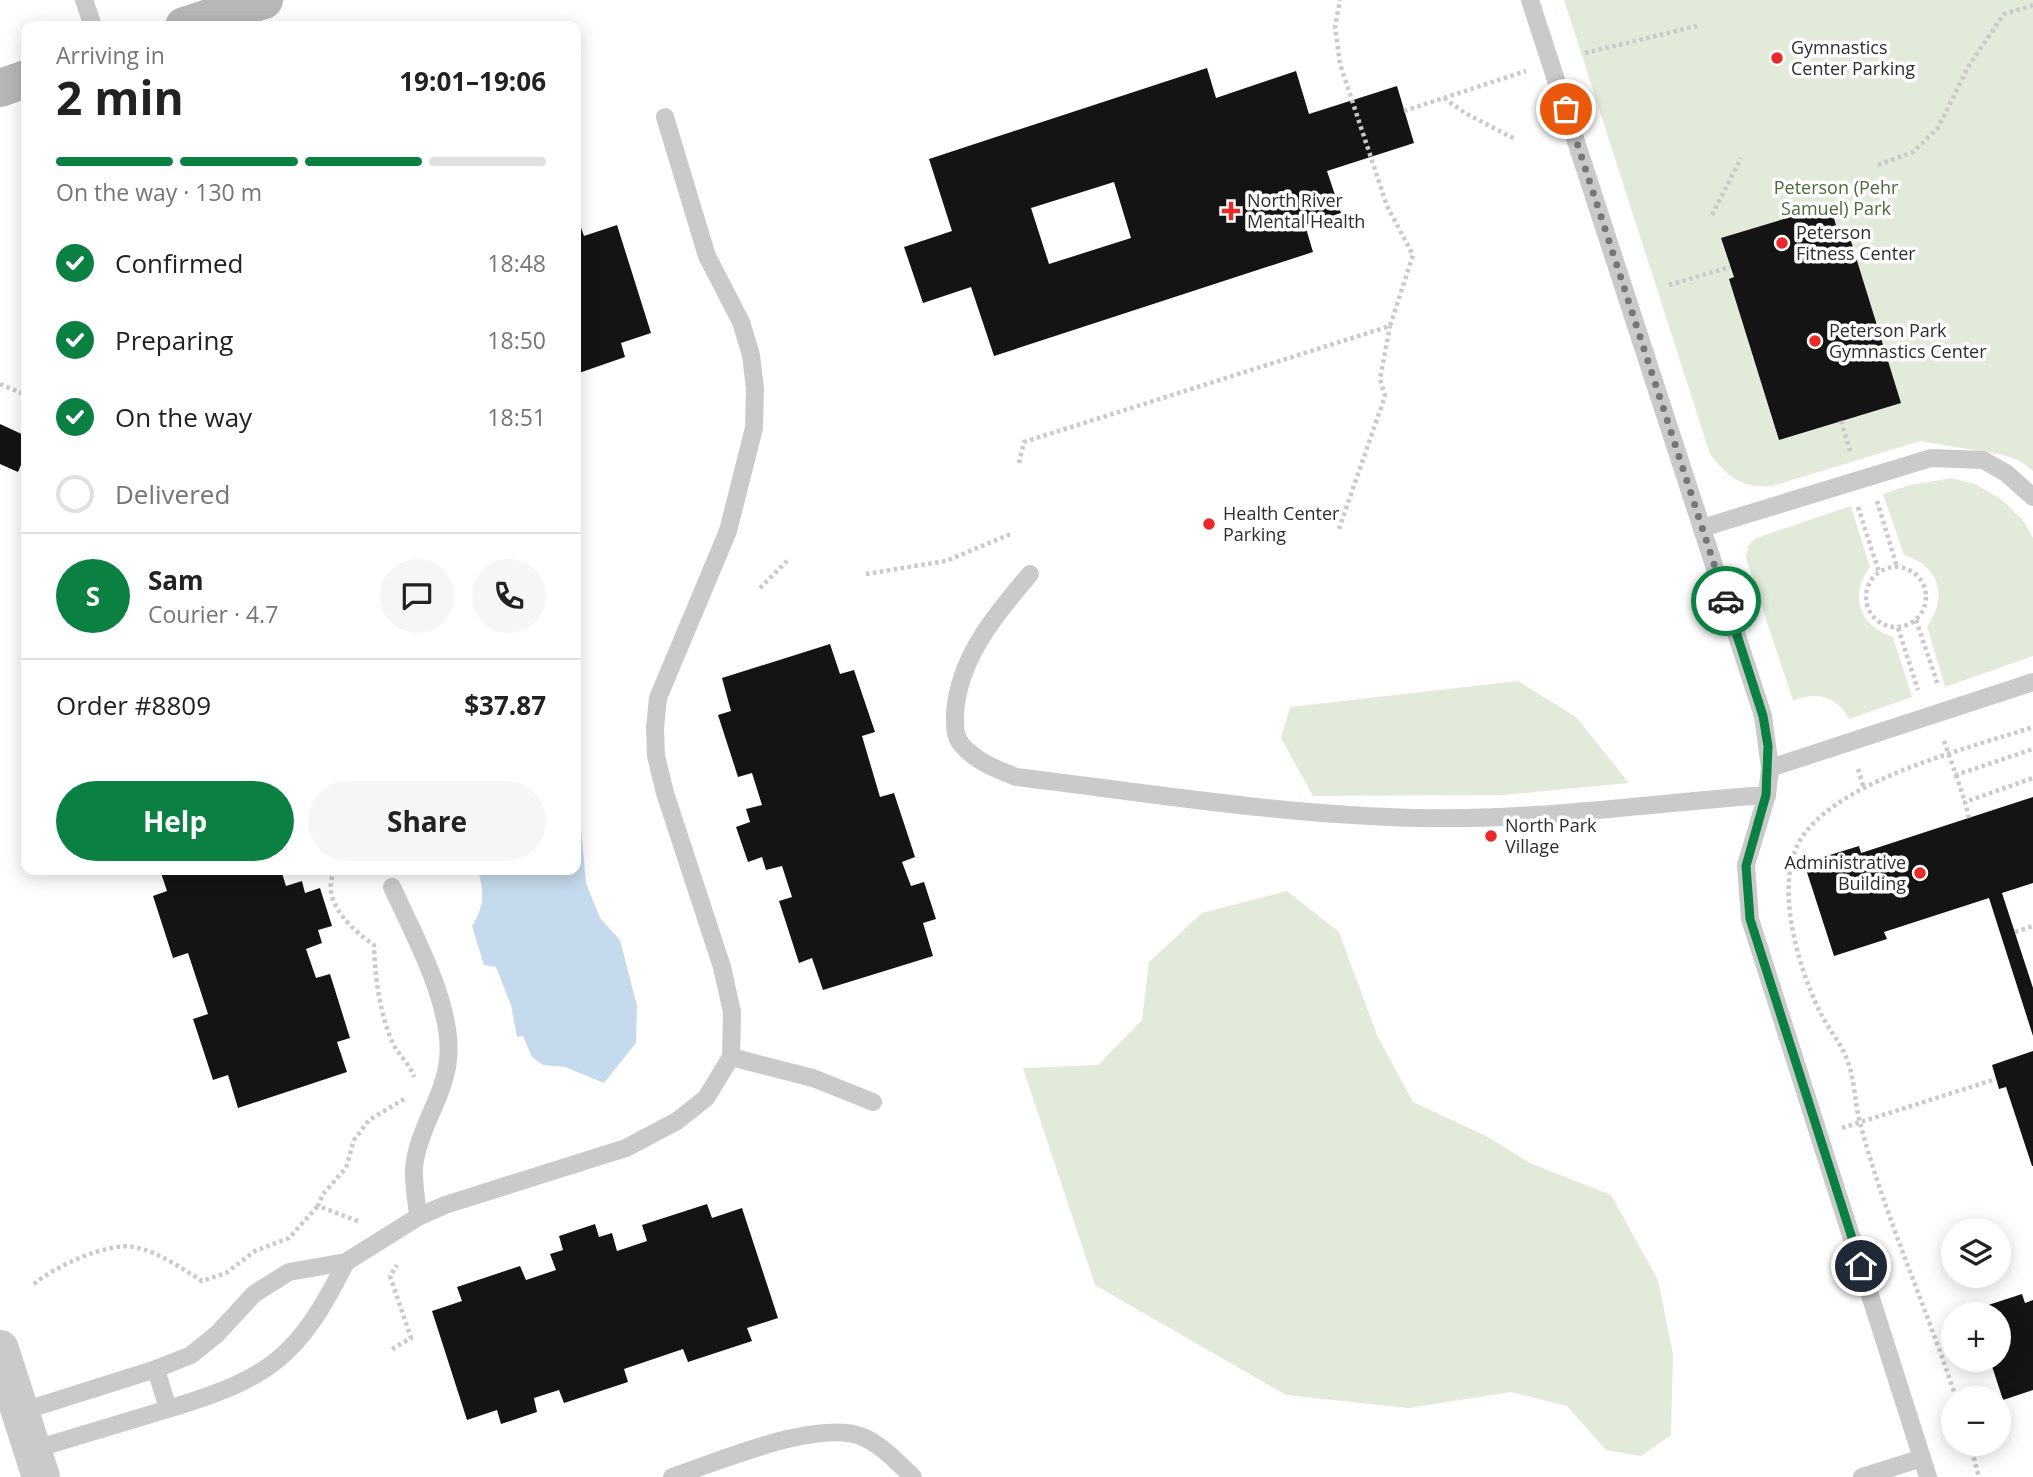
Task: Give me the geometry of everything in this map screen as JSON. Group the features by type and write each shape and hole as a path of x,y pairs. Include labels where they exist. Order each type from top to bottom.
{"main road":[{"path":"194,15 264,0"},
{"path":"0,88 21,81"}],"street":[{"path":"0,1349 36,1463"}],"lane":[{"path":"85,0 91,21"},
{"path":"1530,0 1763,716 1770,768 1766,795 1746,866 1750,919 1928,1477"},
{"path":"20,1412 156,1369 191,1355 217,1334 254,1294 289,1272 346,1262 418,1217 445,1205 626,1148 677,1121 706,1098 731,1057 732,1012 722,967 665,793 656,757 655,728 658,698 727,531 754,428 755,388 751,355 741,322 707,256 665,117"},
{"path":"1702,528 1931,458 1983,460 2006,473 2033,497"},
{"path":"1030,573 995,615 974,649 959,684 954,727 959,742 991,766 1016,777 1330,815 1420,818 1565,813 1766,795"},
{"path":"1770,768 2033,682"},
{"path":"392,887 417,940 447,1032 448,1060 440,1098 414,1167 418,1217"},
{"path":"731,1057 813,1078 873,1102"},
{"path":"36,1463 168,1409 241,1385 271,1366 304,1335 321,1311 346,1262"},
{"path":"156,1369 168,1409"},
{"path":"672,1477 797,1437 829,1431 861,1436 886,1450 913,1477"},
{"path":"1862,1477 1922,1458"}],"path":[{"path":"1339,529 1385,396 1380,379 1390,326 1413,255 1387,206 1340,64 1335,27 1340,0"},
{"path":"1878,165 1913,152 1938,128 1968,67 2004,14 2033,5"},
{"path":"1585,53 1697,26"},
{"path":"1404,111 1526,71"},
{"path":"1443,98 1465,113 1516,139"},
{"path":"1713,215 1741,158"},
{"path":"1669,285 1730,267"},
{"path":"1019,463 1024,442 1390,326"},
{"path":"0,384 21,393"},
{"path":"1841,421 1859,480 1858,507 1879,572"},
{"path":"1859,480 1877,501 1897,567"},
{"path":"866,574 946,561 1013,533"},
{"path":"760,588 788,560"},
{"path":"1897,567 1915,574 1926,592 1923,611 1916,620 1898,628 1879,622 1867,607 1868,588 1879,572 1897,567"},
{"path":"1916,620 1938,686 1936,714 1969,818"},
{"path":"1898,628 1919,693 1936,714"},
{"path":"1952,1386 1940,1347 1903,1255 1860,1122 1849,1065 1812,992 1791,922 1786,889 1791,858 1805,832 1843,799 1905,770 2033,727"},
{"path":"1956,775 2033,749"},
{"path":"1855,761 1864,789"},
{"path":"1965,802 2033,778"},
{"path":"332,875 334,904 353,930 374,945 375,982 391,1042 411,1066 417,1086"},
{"path":"2015,932 2033,926"},
{"path":"1860,1122 1996,1079"},
{"path":"34,1284 88,1255 132,1247 160,1256 202,1281 226,1273 255,1251 289,1238 318,1206 323,1194 346,1168 355,1139 369,1120 411,1093"},
{"path":"318,1206 362,1224 398,1263 390,1276 411,1338 392,1349"},
{"path":"1973,1456 1979,1477"}],"green space":[{"name":"Peterson (Pehr Samuel) Park","path":"1564,0 2033,0 2033,471 2020,461 2003,455 1920,441 1772,486 1744,483 1723,469 1710,454"},
{"path":"1952,478 1975,484 2001,499 2023,520 2033,538 2033,656 1945,687 1927,626 1938,604 1937,584 1925,567 1904,555 1883,494 1910,485"},
{"path":"1851,506 1870,567 1860,588 1861,608 1872,625 1893,637 1912,697 1849,719 1838,705 1825,698 1810,696 1793,701 1746,558 1748,546 1756,538"},
{"path":"1518,681 1576,717 1629,783 1502,795 1313,796 1281,738 1290,707"},
{"path":"1287,891 1339,932 1377,1035 1413,1102 1486,1136 1530,1163 1611,1195 1658,1280 1673,1355 1671,1435 1641,1456 1606,1450 1567,1406 1511,1392 1408,1408 1286,1395 1095,1285 1023,1068 1098,1065 1142,1020 1149,962 1202,913"}],"water":[{"path":"581,828 586,883 600,918 620,940 637,1006 636,1043 604,1083 565,1067 543,1065 532,1057 523,1036 517,1037 511,1005 496,967 484,965 472,926 482,899 479,875 581,875"}],"building":[{"name":"North River Mental Health","path":"1207,68 1216,98 1296,71 1309,114 1397,86 1414,143 1327,171 1341,213 1305,225 1313,252 994,356 971,287 923,303 904,247 952,231 929,159","holes":["1114,182 1131,238 1049,264 1031,208"]},
{"name":"Peterson Park Gymnastics Center","path":"1830,205 1841,242 1850,238 1901,403 1779,440 1729,279 1734,277 1721,238"},
{"path":"617,225 651,333 621,343 625,357 581,372 581,228 584,236"},
{"path":"0,424 21,434 21,465 18,472 0,464"},
{"path":"830,644 840,674 854,670 875,732 862,736 880,797 894,793 915,857 902,862 911,886 924,882 936,919 923,923 933,956 823,990 812,958 799,963 779,901 792,897 782,866 766,870 762,857 748,862 736,827 750,822 746,809 762,805 752,773 738,777 718,715 731,711 722,678"},
{"name":"Administrative Building","path":"2033,797 2033,883 2002,893 2033,988 2033,1036 1989,898 1884,932 1887,939 1834,956 1804,863 1859,846 1861,853"},
{"path":"162,875 283,875 286,886 302,881 305,893 320,888 332,926 318,930 322,943 306,949 316,978 330,974 350,1038 337,1042 347,1072 238,1108 228,1075 213,1080 193,1019 208,1014 188,953 173,958 153,896 167,891"},
{"path":"2033,1051 2032,1166 2006,1087 1999,1089 1992,1065"},
{"path":"707,1204 712,1218 742,1208 778,1318 747,1328 752,1341 688,1362 683,1349 624,1369 628,1382 564,1403 559,1390 534,1398 537,1412 501,1424 497,1410 467,1420 432,1311 462,1301 457,1287 520,1266 526,1280 556,1270 550,1254 563,1250 559,1236 595,1224 599,1237 612,1233 617,1251 647,1241 642,1225"},
{"path":"2022,1294 2025,1303 2033,1300 2033,1390 2011,1397 2011,1386 1998,1386 1994,1372 2011,1372 2011,1302 1998,1302"}],"way so far":[{"path":"1566,109 1726,601"}],"place":[{"name":"Gymnastics Center Parking","path":"1777,58"},
{"name":"North River Mental Health","path":"1231,211"},
{"name":"Peterson Fitness Center","path":"1782,243"},
{"name":"Peterson Park Gymnastics Center","path":"1815,341"},
{"name":"Health Center Parking","path":"1209,524"},
{"name":"North Park Village","path":"1491,836"},
{"name":"Administrative Building","path":"1920,873"}],"route":[{"path":"1726,601 1763,716 1770,768 1766,795 1746,866 1745,891 1750,919 1861,1266"}]}
